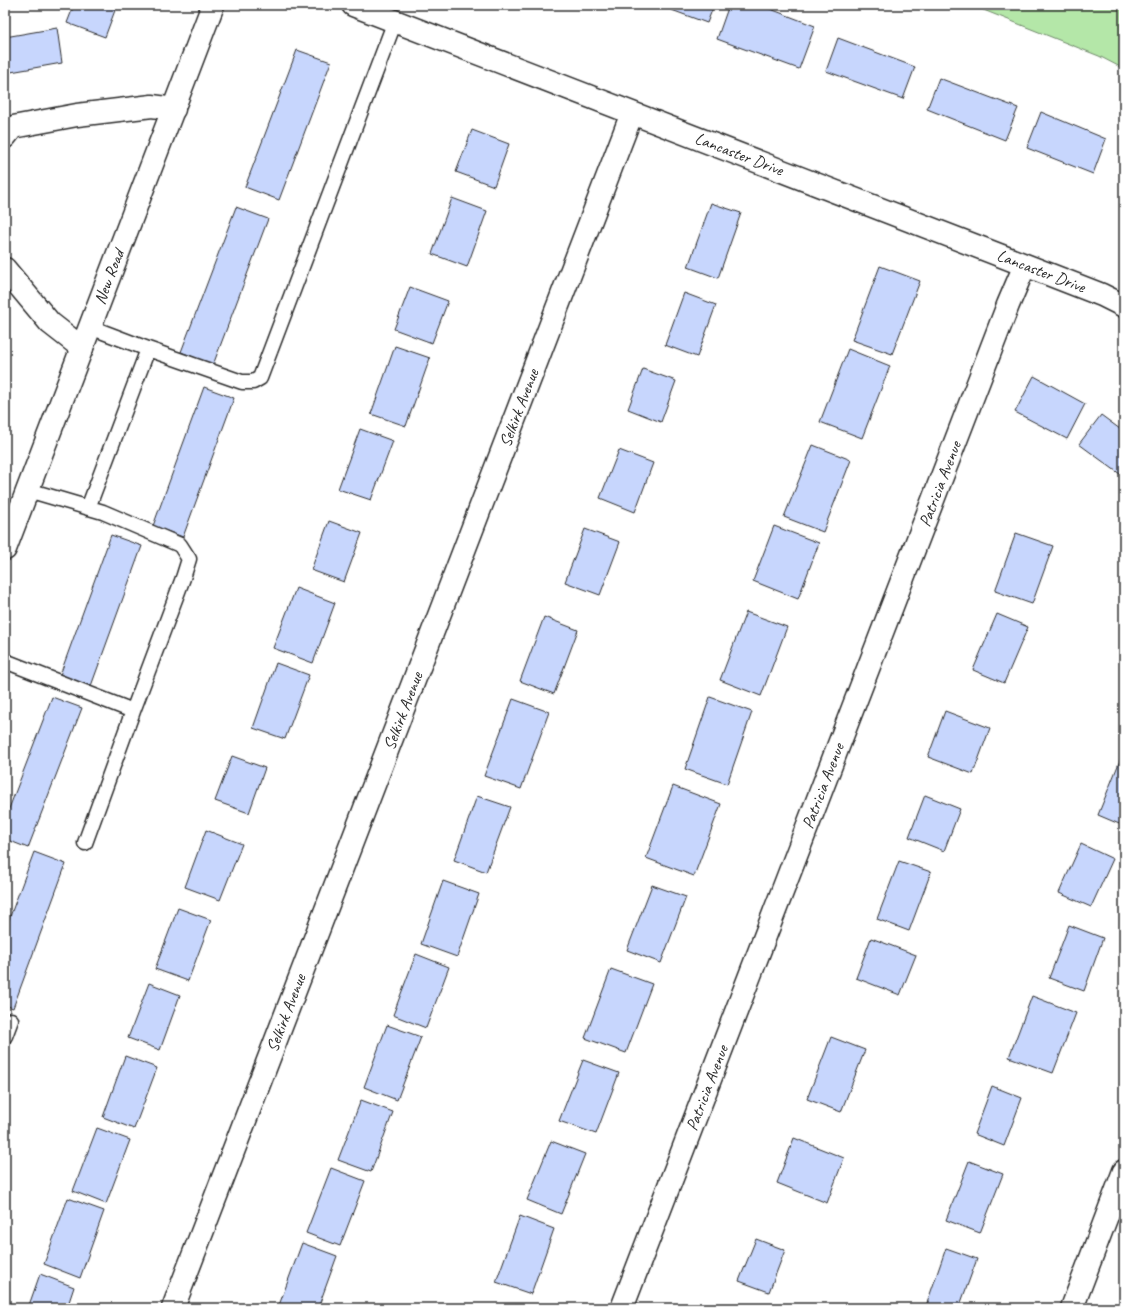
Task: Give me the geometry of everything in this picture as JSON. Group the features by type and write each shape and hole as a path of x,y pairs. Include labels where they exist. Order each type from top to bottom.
{"street":[{"name":"New Road","path":"5,549 214,5"},
{"name":"Lancaster Drive","path":"353,5 1102,295 1124,306"},
{"path":"5,137 13,127 77,116 152,106 174,109"},
{"name":"Selkirk Avenue","path":"173,1308 632,113"},
{"name":"Patricia Avenue","path":"622,1308 1025,265"},
{"path":"5,269 50,323 82,348"},
{"path":"1072,1308 1124,1171"}],"lane":[{"path":"90,327 242,382 254,382 260,378 395,21"},
{"path":"88,508 148,349"},
{"path":"28,490 102,512 180,545 189,560 85,843"},
{"path":"5,661 133,711"},
{"path":"5,1036 11,1020"}],"green space":[{"path":"971,5 1124,5 1124,69 1099,56"}],"building":[{"path":"74,5 117,5 105,37 67,23"},
{"path":"658,5 714,5 707,23"},
{"path":"729,5 760,5 815,26 799,69 717,39"},
{"path":"57,28 62,63 5,73 5,37"},
{"path":"838,38 915,67 903,99 826,71"},
{"path":"297,50 331,62 279,200 245,187"},
{"path":"939,78 1018,108 1005,140 927,109"},
{"path":"1041,112 1106,139 1093,174 1027,148"},
{"path":"472,130 509,144 494,186 456,172"},
{"path":"452,198 487,211 467,267 432,254"},
{"path":"711,203 741,213 718,278 688,267"},
{"path":"236,207 268,219 213,365 181,352"},
{"path":"880,266 920,281 892,354 852,340"},
{"path":"410,287 448,301 432,343 394,329"},
{"path":"684,293 716,305 697,357 665,345"},
{"path":"395,346 430,358 406,426 371,414"},
{"path":"848,349 890,366 862,438 820,422"},
{"path":"643,369 676,381 661,422 628,409"},
{"path":"1034,376 1085,404 1067,439 1015,412"},
{"path":"204,387 234,398 183,537 153,526"},
{"path":"1101,415 1124,432 1124,477 1079,444"},
{"path":"360,429 393,441 371,500 338,489"},
{"path":"813,445 851,460 823,532 784,517"},
{"path":"619,450 653,463 635,512 600,498"},
{"path":"329,521 362,533 344,582 311,570"},
{"path":"774,526 819,543 798,599 753,581"},
{"path":"585,529 620,542 600,595 565,582"},
{"path":"1016,533 1053,546 1032,604 995,591"},
{"path":"111,535 142,546 91,686 60,675"},
{"path":"296,588 335,603 313,663 273,648"},
{"path":"746,612 787,627 761,696 720,680"},
{"path":"997,614 1028,627 1004,683 973,670"},
{"path":"544,617 578,630 554,694 520,681"},
{"path":"276,663 309,675 285,739 253,728"},
{"path":"52,697 82,708 28,848 5,839 5,819"},
{"path":"710,697 752,712 727,784 685,769"},
{"path":"513,699 549,712 521,789 484,776"},
{"path":"945,711 990,728 973,774 928,757"},
{"path":"1123,753 1124,754 1124,826 1098,815"},
{"path":"232,756 265,768 249,813 215,801"},
{"path":"673,786 721,804 694,876 646,858"},
{"path":"925,795 960,809 944,851 909,837"},
{"path":"477,796 510,807 486,872 454,860"},
{"path":"206,830 242,844 220,900 185,887"},
{"path":"1081,844 1113,859 1091,907 1059,893"},
{"path":"34,852 66,864 13,1008 5,1005 5,930"},
{"path":"899,861 931,872 909,931 877,919"},
{"path":"443,881 479,894 457,957 421,944"},
{"path":"652,885 686,897 661,963 627,950"},
{"path":"178,908 211,920 188,981 155,969"},
{"path":"1069,925 1103,938 1084,991 1049,978"},
{"path":"871,938 916,955 900,995 856,978"},
{"path":"416,954 449,967 426,1028 393,1015"},
{"path":"611,969 652,984 626,1053 585,1038"},
{"path":"149,983 180,995 160,1050 128,1038"},
{"path":"1032,996 1076,1013 1053,1073 1009,1057"},
{"path":"387,1025 421,1037 397,1100 364,1087"},
{"path":"831,1037 865,1050 841,1112 807,1099"},
{"path":"125,1056 157,1068 134,1129 103,1117"},
{"path":"583,1060 619,1073 596,1134 559,1121"},
{"path":"992,1086 1022,1098 1004,1146 974,1134"},
{"path":"361,1100 393,1112 371,1172 338,1160"},
{"path":"97,1128 130,1140 106,1204 73,1191"},
{"path":"794,1138 844,1158 827,1203 777,1183"},
{"path":"551,1141 585,1154 561,1214 527,1200"},
{"path":"969,1161 1003,1174 980,1233 946,1220"},
{"path":"331,1168 365,1181 340,1246 306,1233"},
{"path":"68,1198 104,1211 80,1278 44,1264"},
{"path":"520,1216 554,1229 531,1294 496,1282"},
{"path":"756,1239 785,1250 769,1292 739,1281"},
{"path":"302,1243 337,1256 318,1308 278,1308"},
{"path":"946,1248 977,1259 959,1308 932,1308 926,1306"},
{"path":"40,1274 74,1287 67,1308 28,1308"}]}
